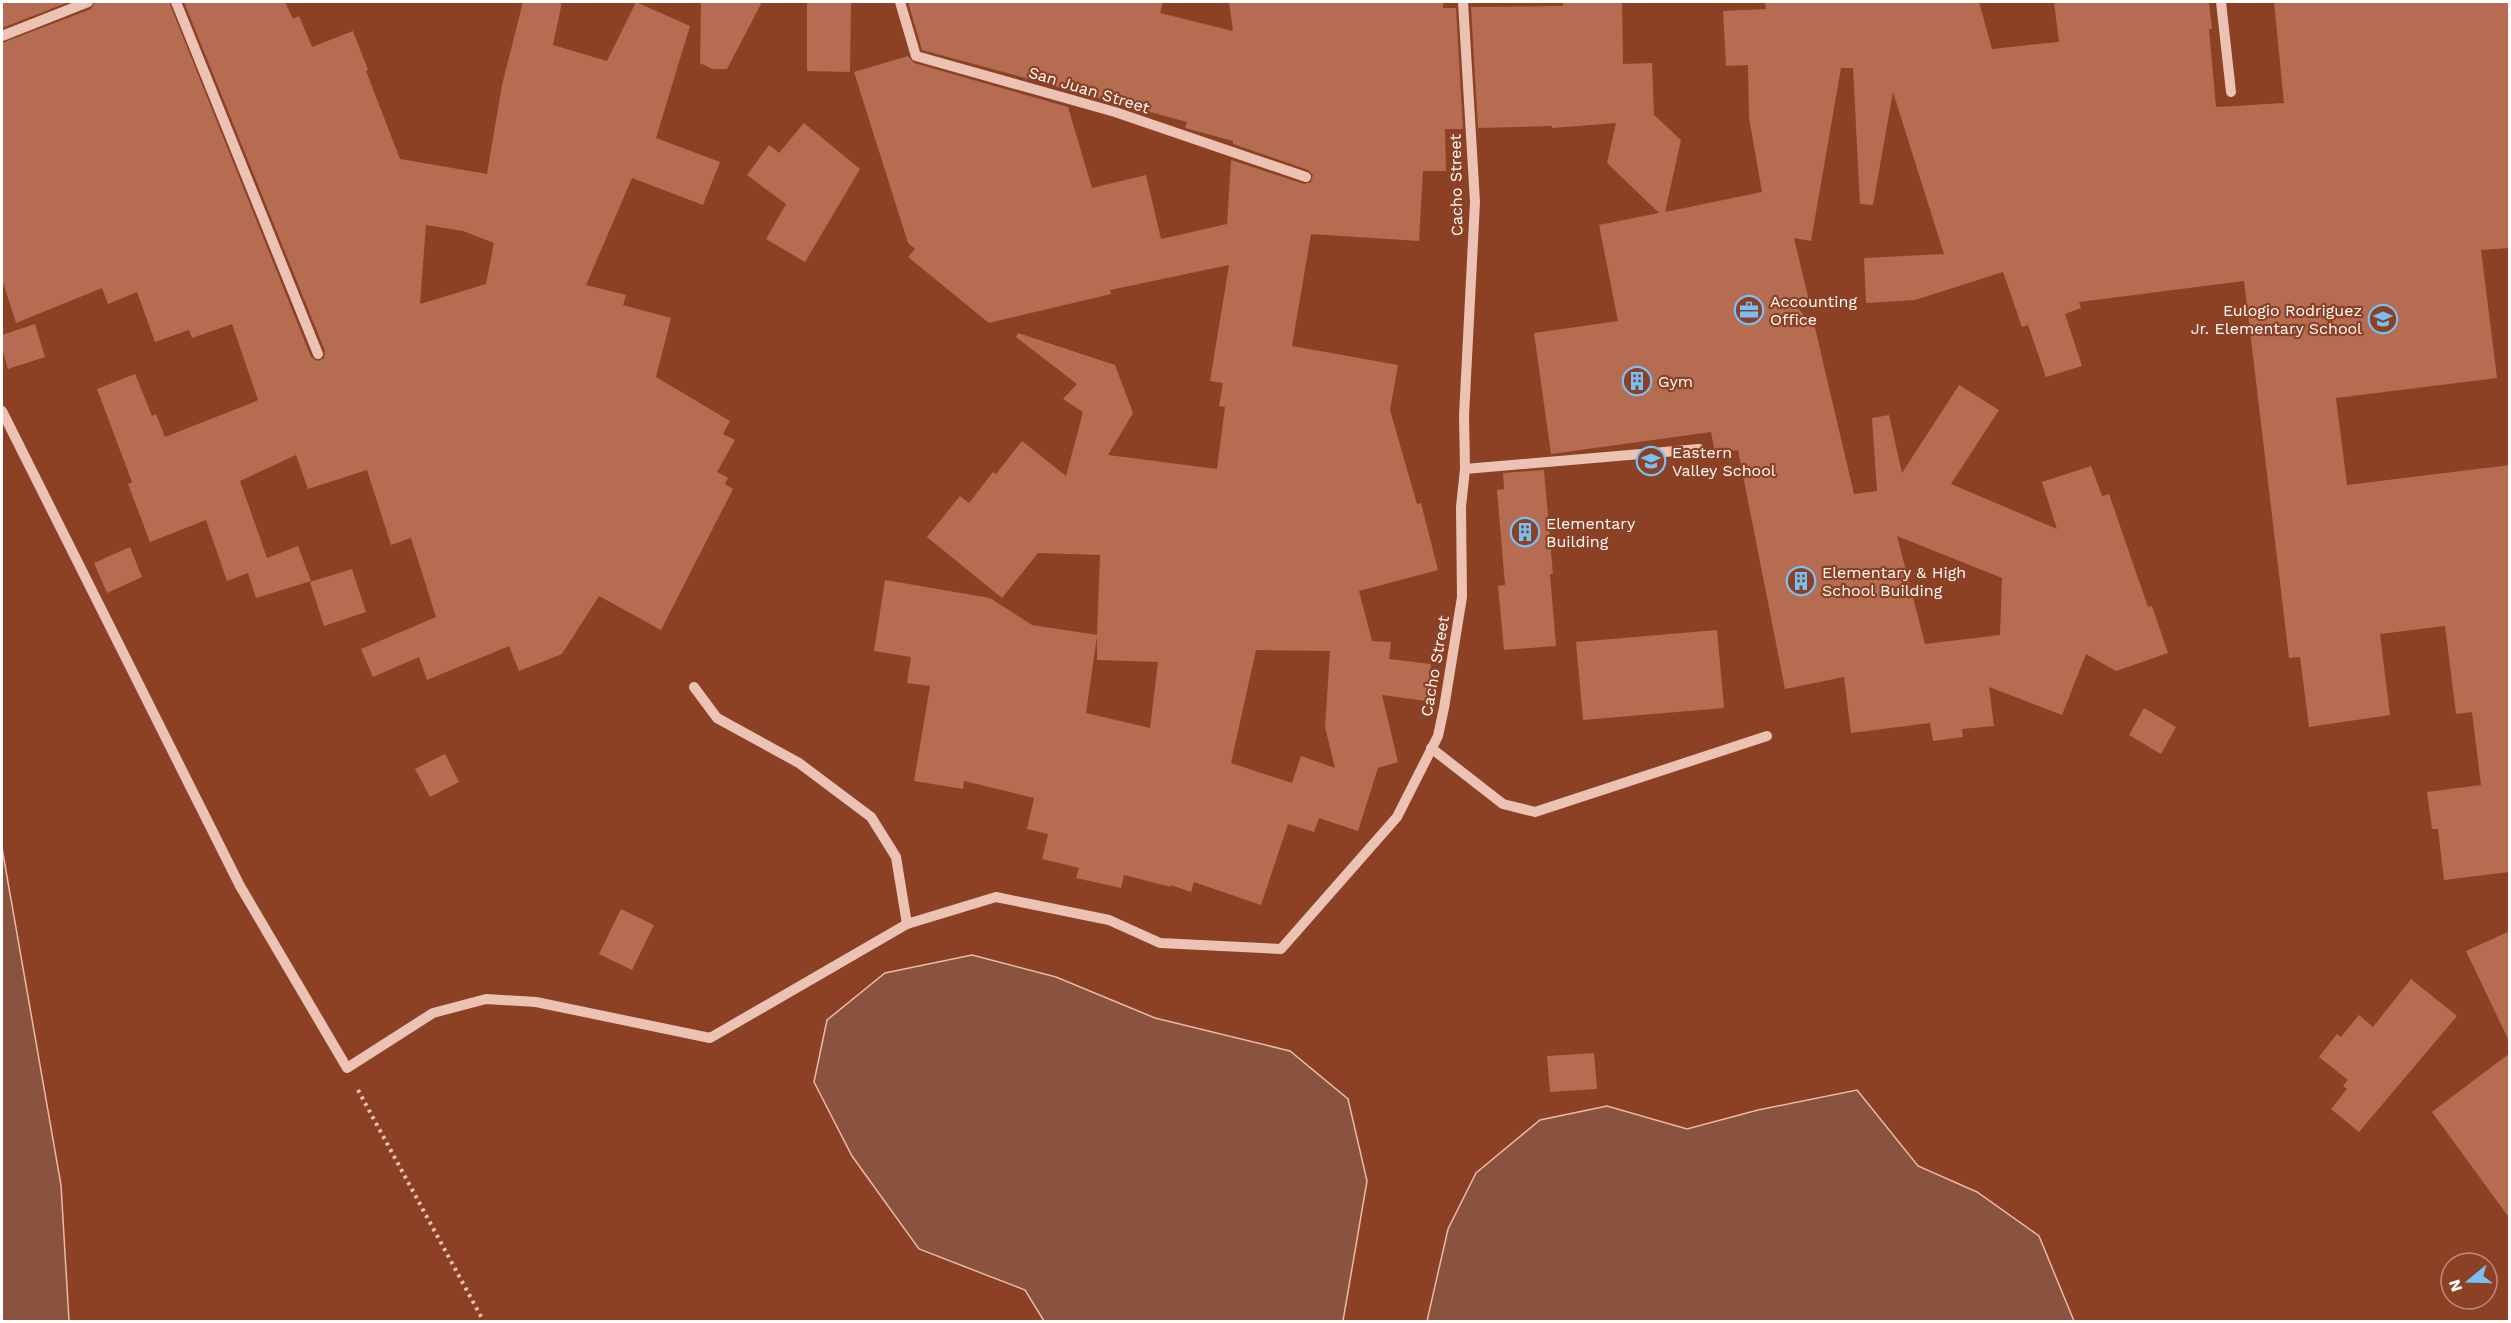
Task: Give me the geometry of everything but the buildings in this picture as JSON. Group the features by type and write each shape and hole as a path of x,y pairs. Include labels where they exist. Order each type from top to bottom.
{"street":[{"path":"2,36 88,2"},
{"path":"176,2 318,354"},
{"name":"San Juan Street","path":"900,2 915,56 1115,112 1306,177"},
{"name":"Cacho Street","path":"907,924 996,897 1109,920 1161,943 1281,948 1396,817 1438,736 1460,619 1461,507 1465,469 1464,416 1475,202 1463,2"},
{"path":"2221,2 2231,92"},
{"path":"2,411 240,886 347,1068 433,1013 486,999 536,1002 710,1038 907,924 896,857 871,817 799,763 717,718 694,687"},
{"path":"1465,469 1699,448"},
{"path":"1431,748 1503,804 1535,812 1767,736"}],"path":[{"path":"347,1068 484,1322"}],"shaded area":[{"path":"2,848 61,1185 69,1321 2,1321"},
{"path":"972,955 1056,977 1155,1018 1290,1051 1348,1099 1367,1181 1343,1321 1044,1321 1025,1290 919,1249 852,1156 814,1082 827,1020 885,973"},
{"path":"1857,1090 1918,1166 1977,1192 2039,1236 2074,1321 1427,1321 1448,1229 1476,1173 1540,1120 1607,1106 1687,1129 1758,1110"}],"place":[{"name":"Accounting Office","path":"1749,310"},
{"name":"Eulogio Rodriguez Jr. Elementary School","path":"2383,319"},
{"name":"Gym","path":"1637,381"},
{"name":"Eastern Valley School","path":"1651,461"},
{"name":"Elementary Building","path":"1525,532"},
{"name":"Elementary & High School Building","path":"1801,581"}]}
